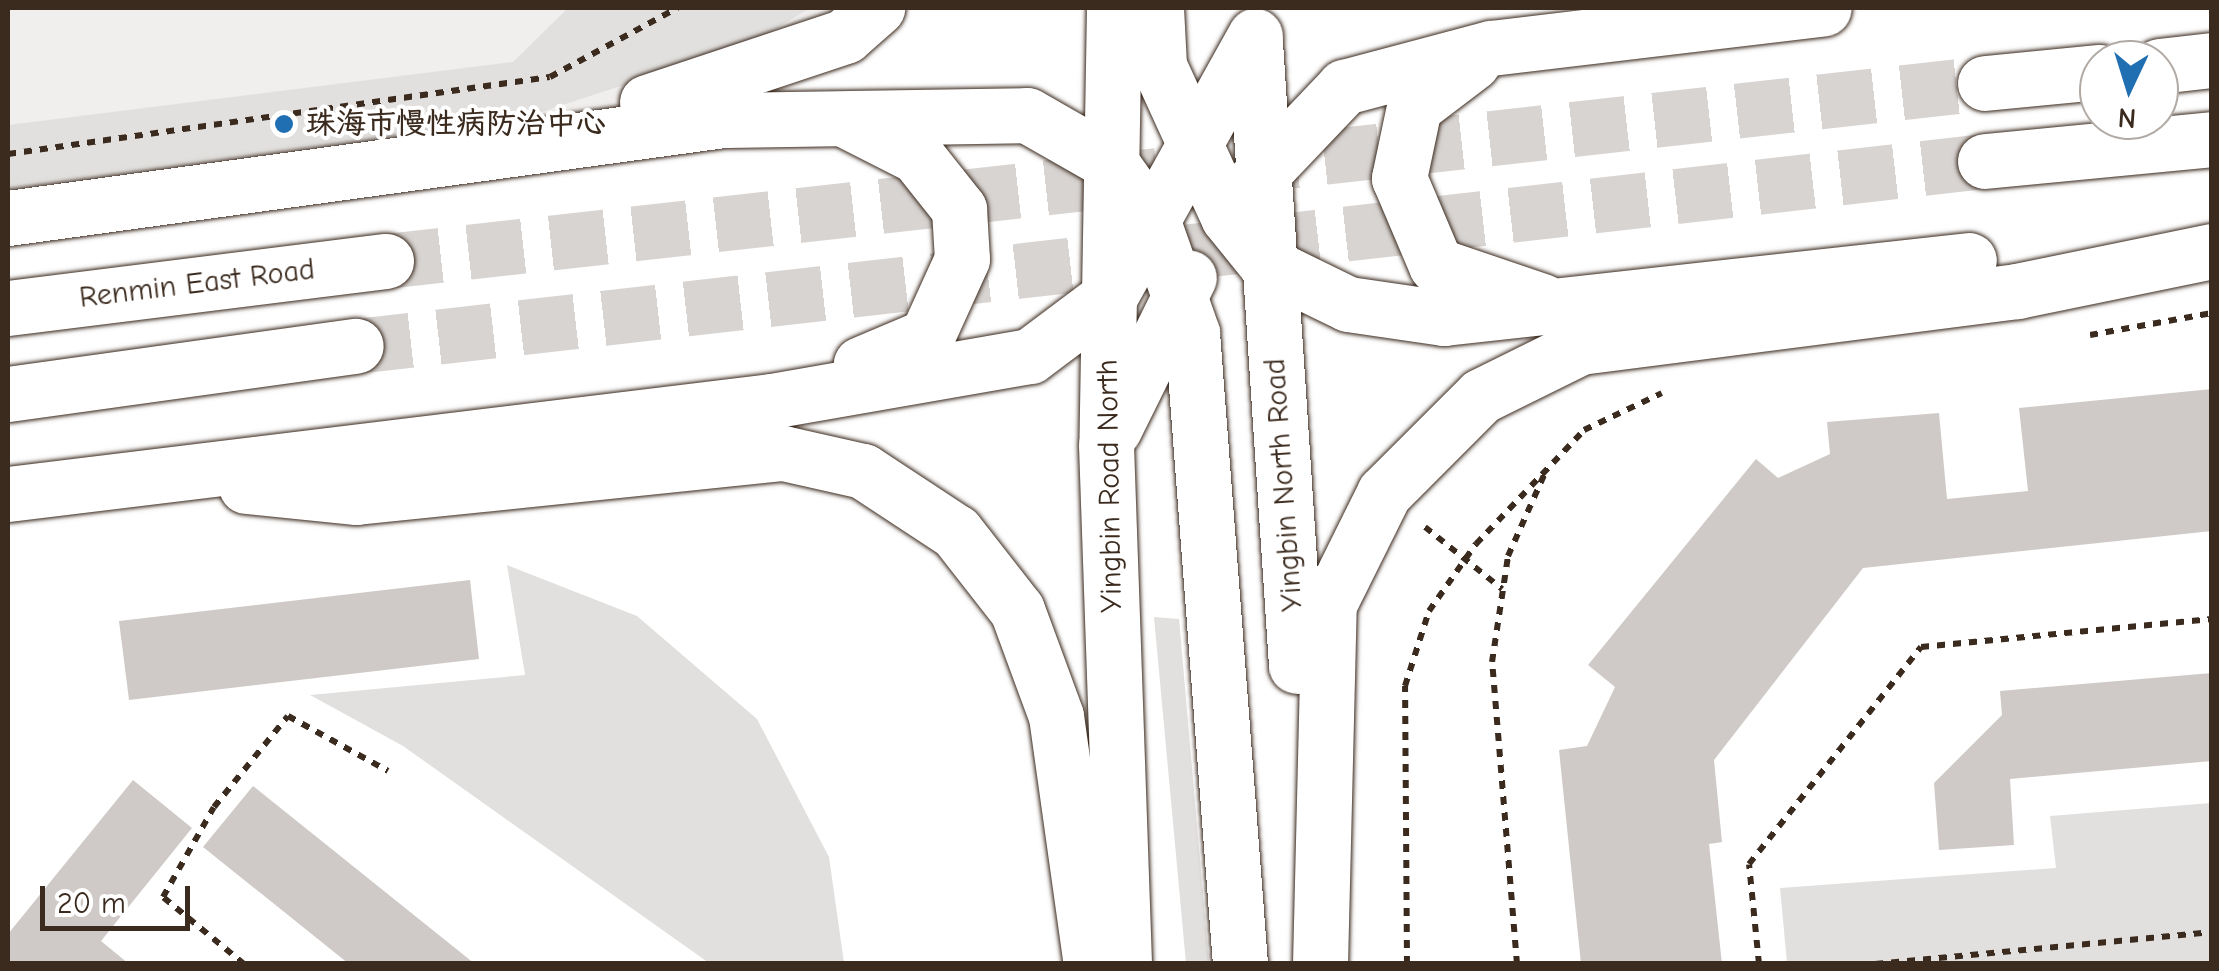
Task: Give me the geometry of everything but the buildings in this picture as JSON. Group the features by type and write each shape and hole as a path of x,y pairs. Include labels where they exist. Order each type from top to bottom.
{"main road":[{"path":"420,161 700,88 845,36 877,8"},
{"name":"Yingbin Road North","path":"1114,8 1106,445 1124,964"},
{"path":"1156,8 1159,66 1196,156 1228,217 1266,264 1348,304 1444,318 2212,235"},
{"path":"1106,445 1183,287 1228,217 1258,172 1344,87 1491,48 1824,8"},
{"path":"8,494 771,401 1030,356 1110,296 1196,156 1256,22"},
{"name":"Yingbin North Road","path":"1256,22 1258,172 1285,439 1310,964"},
{"path":"1491,48 1414,106 1398,178 1436,264 1551,304"},
{"path":"2179,64 2212,60"},
{"path":"1985,83 2079,74"},
{"path":"771,401 927,336 962,259 959,209 917,156 836,115"},
{"path":"8,218 723,120 836,115 1027,115 1111,163 1153,222 1183,287 1240,964"},
{"path":"1985,162 2212,139"},
{"path":"1320,964 1329,604 1384,493 1481,396 1580,347 2017,291 2212,251"},
{"name":"Renmin East Road","path":"8,308 386,261"},
{"path":"8,394 356,346"},
{"path":"143,476 356,497 782,453 863,471 956,532 1017,610 1056,716 1091,964"}],"path":[{"path":"8,154 550,77 678,8"},
{"path":"2077,337 2212,313"},
{"path":"1407,964 1405,686 1430,611 1465,560 1549,467 1622,407 1679,390"},
{"path":"1517,964 1493,723 1502,589 1523,514 1549,467"},
{"path":"1384,493 1502,589"},
{"path":"1759,964 1749,864 1921,646 2212,619"},
{"path":"244,964 162,898 214,807 288,716 388,771"},
{"path":"1875,964 2212,932"}],"shaded area":[{"name":"珠海市慢性病防治中心","path":"8,8 877,8 700,87 419,161 8,217"},
{"path":"568,8 810,8 752,43 523,118 8,189 8,125 513,62"},
{"path":"507,565 637,616 757,719 829,857 844,963 709,963 403,746 310,695 525,675"},
{"path":"1154,617 1179,619 1209,963 1186,963"},
{"path":"2211,803 2211,963 1787,963 1780,888 2056,868 2050,816"}],"tunnel":[{"path":"1242,166 1985,83"},
{"path":"356,346 1985,161"},
{"path":"386,261 1157,175"}],"place":[{"name":"珠海市慢性病防治中心","path":"284,124"}]}
